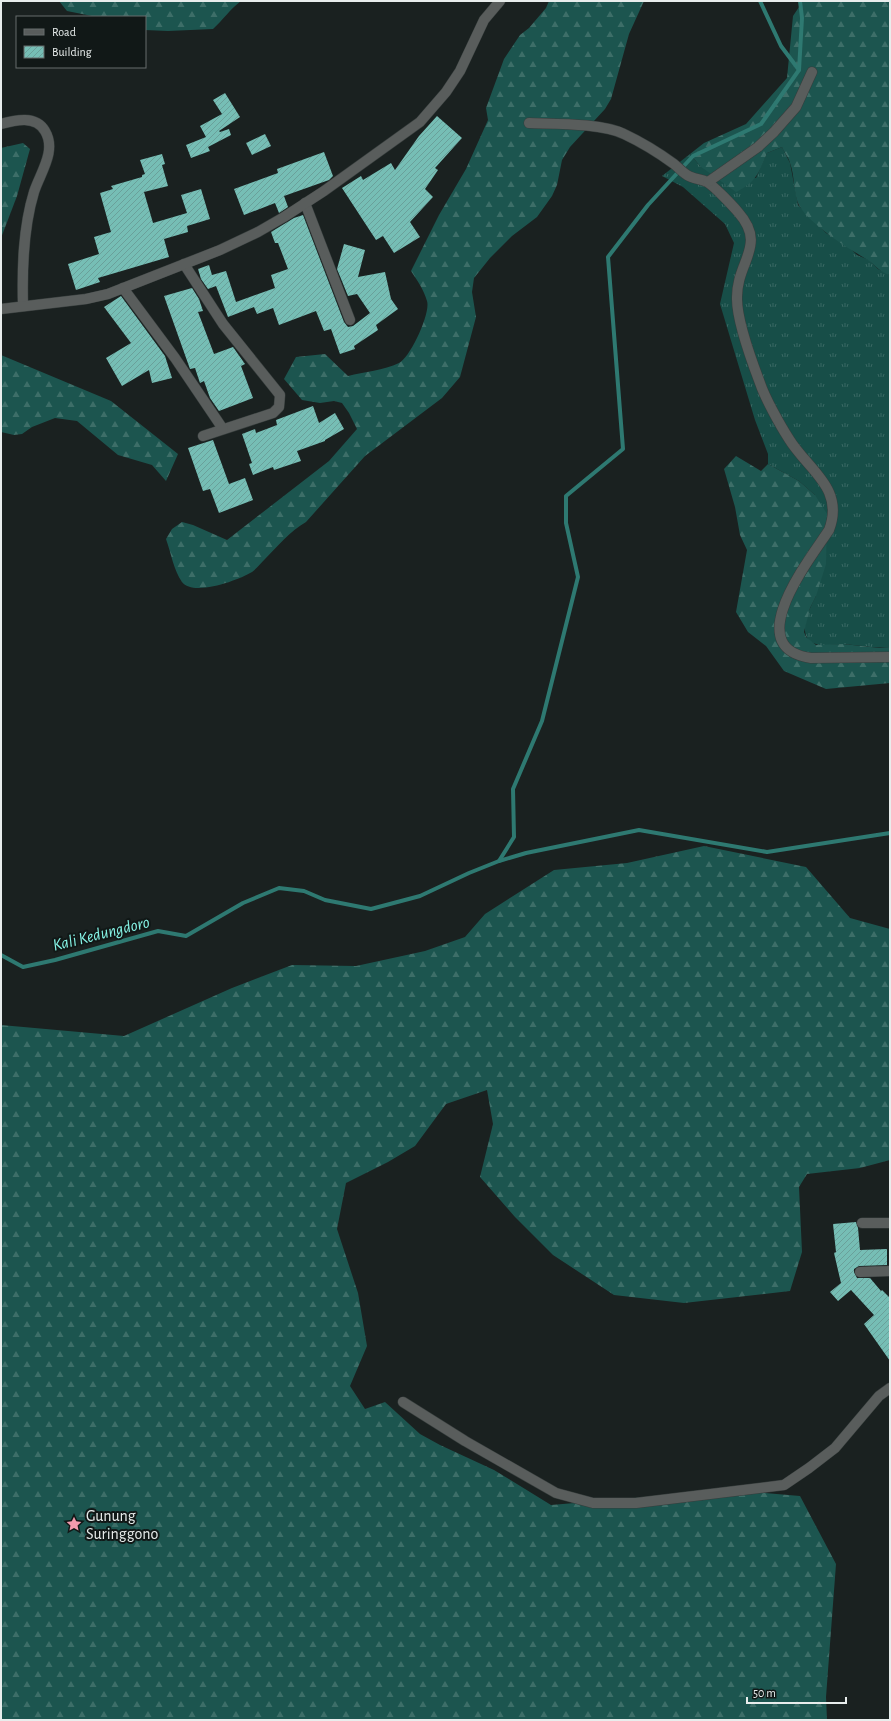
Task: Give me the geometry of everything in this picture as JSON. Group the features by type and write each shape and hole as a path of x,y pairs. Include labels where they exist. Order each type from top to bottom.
{"street":[{"path":"1,310 86,299 124,288 258,232 305,204 420,122 431,110 460,71 484,20 500,1"},
{"path":"708,182 758,147 774,132 796,107 812,72"},
{"path":"1,124 18,120 33,121 38,123 45,130 49,147 44,168 38,180 31,203 22,266 23,306"},
{"path":"529,123 576,125 623,133 673,164 688,176 708,182 737,211 751,230 752,240 739,280 737,299 740,318 760,384 789,440 822,479 832,501 833,517 829,530 787,596 782,610 780,632 782,640 789,650 801,656 811,658 890,657"},
{"path":"305,204 350,320"},
{"path":"184,264 223,324 280,395 278,407 273,413 203,436"},
{"path":"124,288 175,358 223,429"},
{"path":"862,1223 890,1223"},
{"path":"860,1272 890,1271"},
{"path":"403,1402 465,1441 556,1493 593,1503 636,1503 784,1485 816,1464 835,1448 879,1396 890,1388"}],"green space":[{"path":"59,1 241,1 233,7 213,29 168,31 146,30 146,16 92,16 67,11"},
{"path":"549,1 644,1 629,34 611,99 605,109 570,147 562,160 557,185 552,196 537,217 512,236 490,258 474,278 472,292 476,317 460,377 442,398 365,456 306,522 289,534 252,572 216,586 196,588 188,586 182,582 177,573 166,539 172,529 182,522 193,525 227,540 329,461 357,429 342,403 334,401 320,403 302,400 284,379 296,357 325,354 348,376 399,363 409,353 423,325 427,307 427,301 424,293 411,271 439,215 466,169 488,120 486,108 504,59 520,35 529,28 546,8"},
{"path":"803,1 890,1 890,275 881,271 868,260 830,236 804,212 797,200 792,168 789,159 782,147 767,153 756,176 752,181 736,192 700,166 690,154 704,143 746,124 787,78 793,16"},
{"path":"23,143 30,149 17,196 1,238 1,148"},
{"path":"782,147 790,163 798,205 826,233 848,246 857,255 869,260 878,269 890,275 890,647 844,644 819,645 810,641 806,636 805,630 807,615 816,596 815,495 799,481 768,464 768,454 755,420 720,304 734,243 725,224 683,187 662,176 690,154 700,166 756,178 767,153"},
{"path":"1,355 111,401 178,454 166,481 152,465 118,455 77,421 55,418 32,427 22,434 14,435 1,432"},
{"path":"736,456 761,471 768,464 799,481 815,495 827,514 826,564 816,596 810,608 804,632 806,637 816,645 843,644 880,648 890,647 890,683 826,689 784,671 766,646 748,632 736,612 747,550 740,535 735,507 724,469"},
{"path":"704,846 806,867 850,918 890,929 890,1160 860,1168 807,1174 799,1187 802,1252 790,1291 684,1303 614,1295 553,1255 515,1217 480,1177 493,1124 487,1090 446,1104 415,1146 388,1162 346,1183 337,1229 358,1293 367,1346 350,1386 365,1409 385,1402 420,1434 494,1470 551,1505 705,1492 754,1492 800,1496 836,1564 826,1697 827,1720 1,1720 1,1025 124,1036 232,988 292,965 356,966 425,951 465,937 485,914 554,870 627,863"}],"building":[{"path":"225,93 240,117 219,131 229,129 231,135 208,147 210,151 191,158 186,145 206,137 200,126 222,114 213,100"},
{"path":"437,116 462,138 435,168 438,170 425,189 433,197 410,222 420,237 394,253 383,236 376,240 342,188 361,176 363,180 391,163 395,170 419,136"},
{"path":"265,134 271,146 252,155 246,143"},
{"path":"324,152 333,176 329,180 284,196 288,207 279,213 275,203 244,215 234,189 278,173 277,169"},
{"path":"162,154 165,164 162,165 168,186 144,192 153,223 187,213 181,195 201,189 210,219 187,226 188,232 164,239 169,257 98,278 100,282 76,290 68,264 99,254 94,237 111,232 100,193 113,189 111,186 142,177 142,175 145,174 140,160"},
{"path":"303,215 344,322 348,327 353,326 370,313 357,294 348,296 337,269 344,244 365,250 358,277 385,272 391,299 398,309 376,325 378,330 354,346 355,349 340,354 331,329 324,331 316,311 279,325 273,308 257,314 254,307 228,317 216,286 208,289 201,279 198,269 209,265 212,275 226,271 236,302 275,288 271,275 288,269 278,243 275,243 271,232 294,218"},
{"path":"192,288 199,299 203,311 198,312 214,354 233,347 245,364 241,366 253,398 219,411 210,398 204,381 200,383 195,368 190,369 164,296"},
{"path":"121,296 165,356 172,378 152,383 149,370 122,386 106,358 131,343 104,307"},
{"path":"313,406 319,423 335,413 344,429 325,441 297,451 301,461 274,470 273,467 253,475 249,464 252,463 242,434 255,429 256,433 277,425 276,420"},
{"path":"213,440 229,484 245,478 253,500 219,513 210,489 203,491 188,448"},
{"path":"856,1222 860,1250 887,1249 887,1265 859,1266 854,1269 854,1272 857,1278 870,1278 881,1291 882,1290 890,1298 890,1361 864,1324 874,1315 851,1290 838,1301 830,1292 841,1283 834,1253 836,1252 833,1224"}],"waterway":[{"path":"760,1 781,46 799,70"},
{"path":"499,861 514,837 513,789 542,721 578,577 566,523 566,496 623,449 608,257 648,205 693,156 761,124 799,70 802,18 800,1"},
{"name":"Kali Kedungdoro","path":"1,955 23,967 55,960 158,931 186,936 243,903 279,888 304,891 325,900 371,909 420,896 469,873 499,861 526,853 639,830 767,852 890,833"}],"place":[{"name":"Gunung Suringgono","path":"74,1524"}]}
